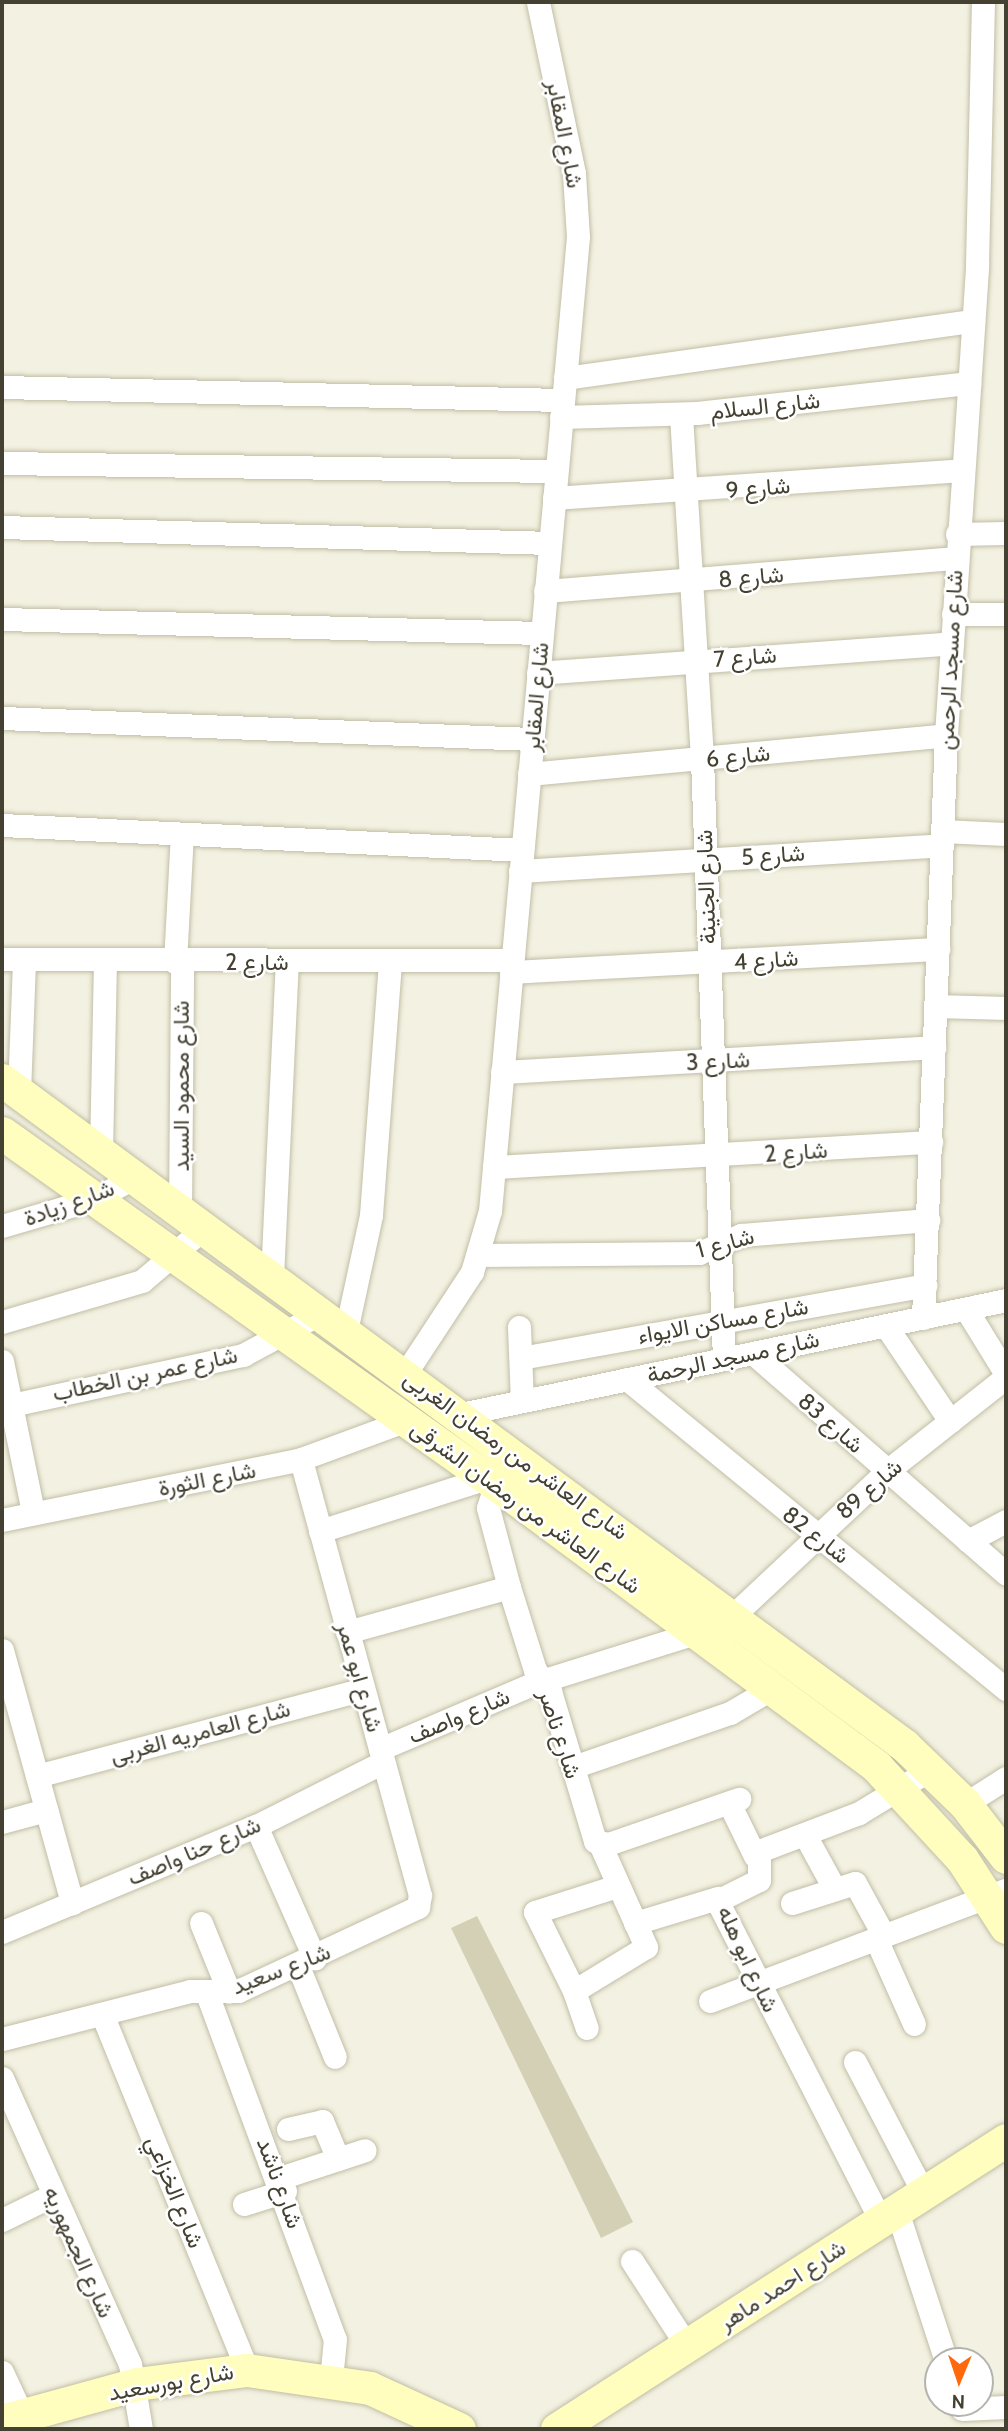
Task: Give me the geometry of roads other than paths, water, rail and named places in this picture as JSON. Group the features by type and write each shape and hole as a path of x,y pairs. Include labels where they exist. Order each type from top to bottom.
{"street":[{"name":"شارع المقابر","path":"399,1369 480,1255 494,1167 563,398 577,205 538,2"},
{"name":"شارع مسجد الرحمن","path":"923,1318 946,735 955,558 973,321 983,2"},
{"path":"2,387 563,398 973,321"},
{"name":"شارع السلام","path":"563,398 681,415 969,383"},
{"name":"شارع الجنينة","path":"681,415 702,759 724,1359"},
{"path":"2,463 556,471"},
{"name":"شارع 9","path":"554,498 686,493 962,470"},
{"path":"2,527 550,543"},
{"path":"957,534 1006,533"},
{"name":"شارع 8","path":"545,591 691,583 955,558"},
{"path":"953,614 1006,614"},
{"path":"2,619 542,633"},
{"name":"شارع 7","path":"538,673 951,643"},
{"path":"2,718 532,740"},
{"name":"شارع 6","path":"529,774 946,735"},
{"name":"شارع 5","path":"2,825 182,834 521,860 705,859 1006,834"},
{"name":"شارع محمود السيد","path":"182,834 178,962 192,1219"},
{"name":"شارع 4","path":"512,966 708,963 938,949"},
{"path":"10,1086 13,960"},
{"name":"شارع 2","path":"13,960 390,961 512,966"},
{"path":"101,1152 105,960"},
{"path":"334,1322 371,1215 390,961"},
{"path":"272,1277 286,962"},
{"path":"936,1006 1006,1008"},
{"name":"شارع 3","path":"502,1072 713,1062 934,1047"},
{"name":"شارع العاشر من رمضان الغربى","path":"10,1086 539,1471 732,1615 931,1769 965,1804 1006,1857"},
{"name":"شارع العاشر من رمضان الشرقى","path":"2,1133 368,1392 774,1687 904,1790 997,1894 1006,1927"},
{"name":"شارع 2","path":"494,1167 716,1158 930,1142"},
{"name":"شارع زيادة","path":"2,1226 94,1199 135,1177"},
{"path":"2,1322 125,1289 176,1256 192,1219"},
{"name":"شارع 1","path":"480,1255 698,1253 741,1235 928,1220"},
{"name":"شارع مساكن الايواء","path":"521,1358 925,1285"},
{"name":"شارع مسجد الرحمة","path":"461,1414 1006,1300"},
{"path":"966,1309 1006,1375"},
{"name":"شارع عمر بن الخطاب","path":"6,1405 220,1361 334,1322"},
{"path":"886,1326 950,1421"},
{"path":"519,1327 522,1401"},
{"name":"شارع 83","path":"752,1353 1006,1574"},
{"path":"2,1361 6,1405 33,1513"},
{"path":"368,1392 399,1369"},
{"name":"شارع 89","path":"704,1635 732,1615 816,1534 887,1471 1006,1375"},
{"name":"شارع 82","path":"627,1379 1006,1689"},
{"name":"شارع الثورة","path":"2,1520 301,1459 407,1420"},
{"name":"شارع ابو عمر","path":"301,1459 420,1895"},
{"path":"320,1531 500,1487 539,1471"},
{"name":"شارع ناصر","path":"500,1487 488,1508 509,1587 600,1844 645,1949 574,1991"},
{"path":"968,1541 1006,1521"},
{"path":"347,1632 509,1587"},
{"name":"شارع واصف","path":"381,1756 543,1680 704,1635"},
{"path":"2,1650 11,1722 37,1776 72,1903"},
{"path":"573,1767 730,1713 774,1687"},
{"name":"شارع العامريه الغربى","path":"37,1776 363,1689"},
{"name":"شارع حنا واصف","path":"2,1932 256,1826 381,1756"},
{"path":"600,1844 734,1801 755,1856 904,1790 931,1769"},
{"path":"965,1804 1006,1779"},
{"path":"2,1822 46,1810"},
{"path":"256,1826 306,1962 335,2057"},
{"path":"806,1835 834,1888"},
{"name":"شارع ابو هله","path":"755,1856 759,1880 718,1898 756,1981 901,2209"},
{"path":"792,1903 834,1888 859,1885 914,2024"},
{"path":"587,2028 574,1991 536,1912 617,1886"},
{"path":"710,2001 756,1981 997,1894"},
{"name":"شارع سعيد","path":"2,2039 102,2014 218,1992 306,1962 413,1911 420,1895"},
{"path":"635,1923 718,1898"},
{"name":"شارع ناشد","path":"201,1923 218,1992 335,2339 331,2378"},
{"name":"شارع الخزاعي","path":"102,2014 247,2370"},
{"path":"855,2062 942,2347"},
{"name":"شارع الجمهوريه","path":"2,2078 136,2384 141,2429"},
{"path":"288,2129 325,2123 338,2159"},
{"name":"شارع احمد ماهر","path":"557,2429 1006,2140"},
{"path":"244,2204 338,2159 365,2150"},
{"path":"2,2220 53,2194"},
{"path":"632,2261 687,2346"},
{"name":"شارع بورسعيد","path":"12,2418 136,2384 247,2370 331,2378 407,2402 459,2429"},
{"path":"2,2372 12,2418"}]}
